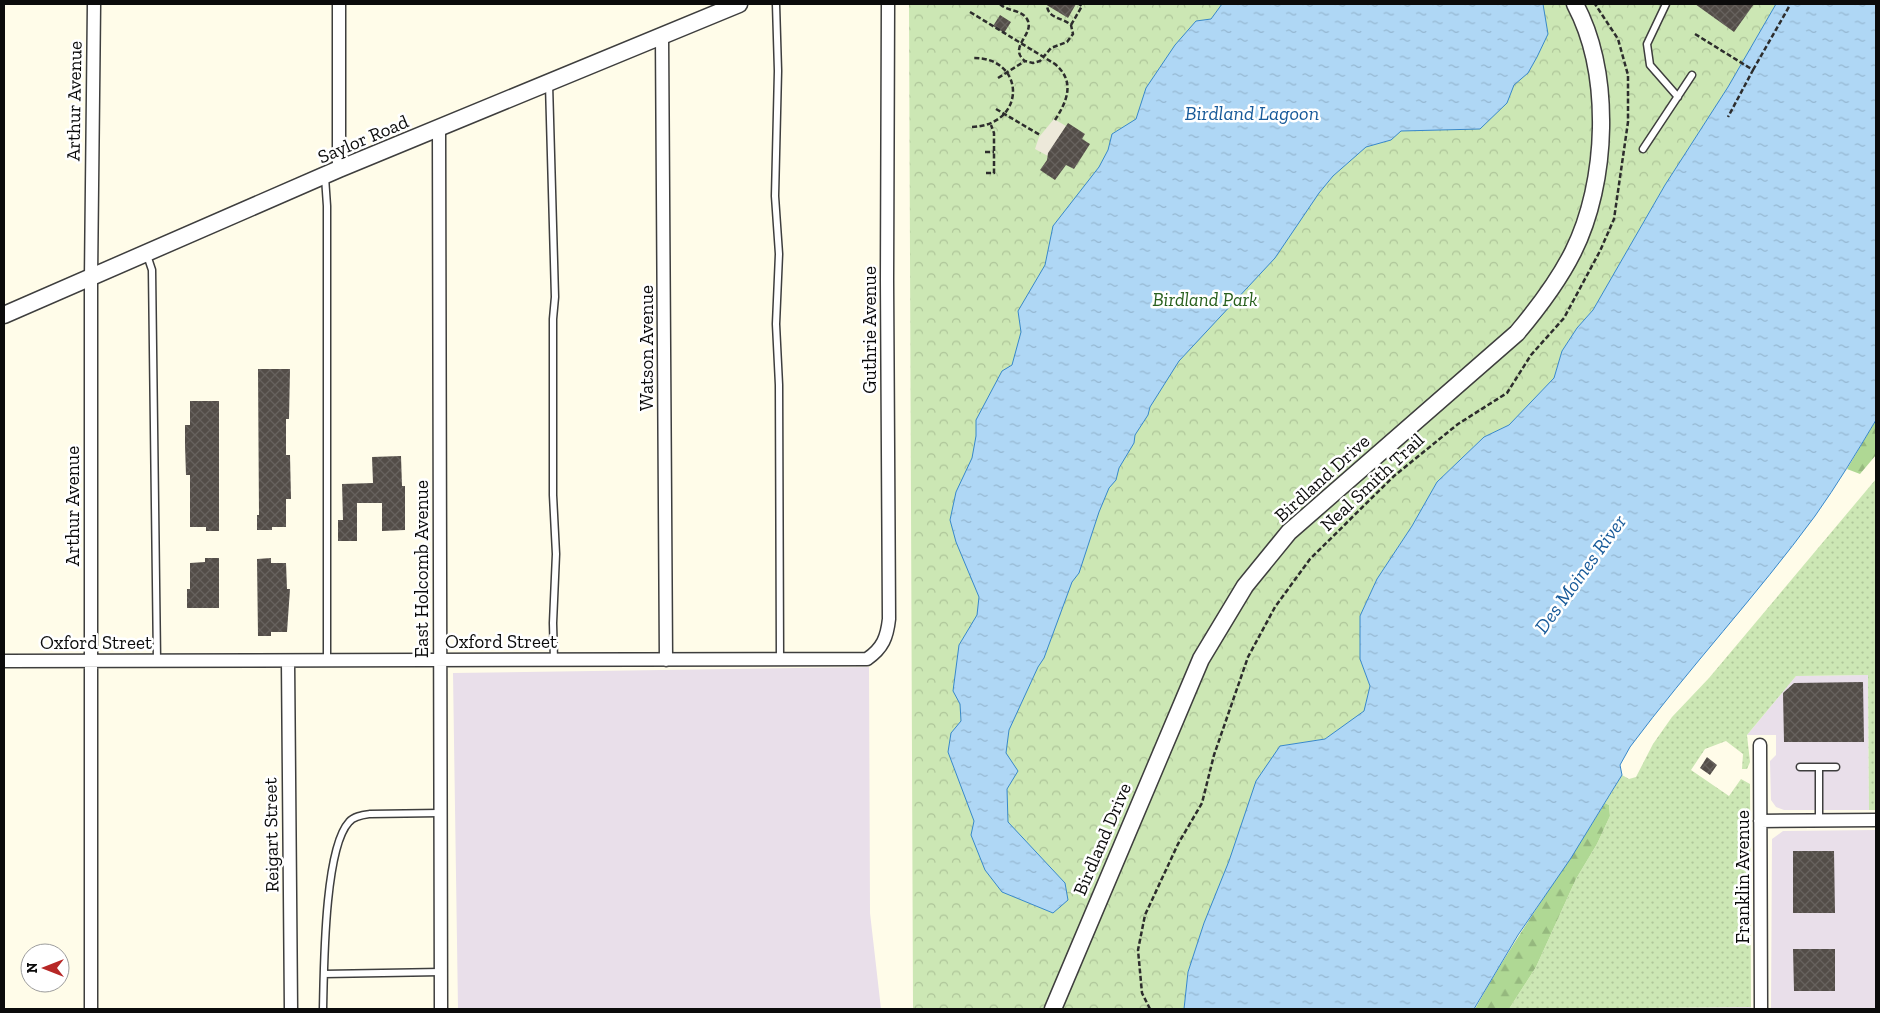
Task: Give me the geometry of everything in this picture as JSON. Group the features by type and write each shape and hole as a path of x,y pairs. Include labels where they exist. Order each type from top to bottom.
{"street":[{"name":"Arthur Avenue","path":"92,1009 91,278 94,4"},
{"path":"332,172 339,4"},
{"name":"Saylor Road","path":"4,316 332,172 739,4"},
{"name":"Guthrie Avenue","path":"877,652 886,638 890,619 887,280 888,4"},
{"name":"Birdland Drive","path":"1053,1009 1201,659 1245,586 1289,532 1516,333 1538,308 1573,251 1594,192 1600,125 1595,68 1588,38 1575,4"},
{"name":"Watson Avenue","path":"662,36 666,660"},
{"name":"East Holcomb Avenue","path":"439,129 441,1009"},
{"name":"Oxford Street","path":"4,661 867,659 877,652"},
{"name":"Reigart Street","path":"288,661 291,1009"},
{"name":"Franklin Avenue","path":"1760,745 1761,1009"},
{"path":"1760,821 1876,820"}],"lane":[{"path":"776,4 778,71 775,196 779,254 776,324 779,385 780,659"},
{"path":"1666,4 1648,44 1650,65 1678,96"},
{"path":"1643,149 1692,74"},
{"path":"549,83 555,297 553,319 553,495 556,554 553,623 554,660"},
{"path":"327,661 327,206 332,172"},
{"path":"146,254 152,270 157,660"},
{"path":"1800,767 1836,767"},
{"path":"1819,767 1819,821"},
{"path":"323,1009 325,923 330,884 338,843 348,822 360,815 370,814 440,813"},
{"path":"324,974 441,972"}],"path":[{"path":"1000,4 1023,14 1028,21 1028,29 1020,43 1019,52 1025,61"},
{"path":"1047,4 1048,12 1071,25"},
{"path":"998,78 1008,74 1025,61 1037,62 1051,48 1072,38 1071,25 1082,6 1079,4"},
{"name":"Neal Smith Trail","path":"1150,1009 1142,993 1138,950 1144,915 1178,844 1202,803 1214,755 1248,657 1275,606 1310,559 1394,476 1458,424 1507,393 1531,355 1564,318 1600,251 1614,219 1628,122 1628,76 1618,39 1595,4"},
{"path":"1728,117 1790,5"},
{"path":"970,12 1043,56 1064,73 1068,86 1067,100 1055,120"},
{"path":"1695,34 1754,70"},
{"path":"972,127 991,125 1005,114 1014,93 1008,74 993,61 973,58"},
{"path":"996,109 1040,135"},
{"path":"986,173 994,173 994,133 991,125"},
{"path":"985,152 994,152"}],"shaded area":[{"path":"1054,119 1066,126 1048,156 1035,149 1039,137"},
{"path":"869,667 870,913 881,1009 458,1009 453,673"},
{"path":"1868,675 1869,810 1784,810 1776,807 1771,800 1770,761 1776,755 1776,735 1747,735 1796,676"},
{"path":"1876,830 1876,1009 1771,1009 1772,839 1783,831"},
{"path":"1751,1007 1751,1009 1653,1009 1653,1008"}],"green space":[{"name":"Birdland Park","path":"909,4 1776,4 1728,87 1665,185 1593,310 1577,328 1562,351 1554,378 1509,425 1484,437 1437,482 1412,526 1377,579 1360,616 1360,659 1370,686 1364,712 1325,739 1280,746 1204,923 1188,972 1184,1009 913,1009"},
{"path":"1876,420 1876,455 1860,474 1847,469"},
{"path":"1876,479 1876,810 1869,810 1868,675 1796,676 1747,735 1750,762 1747,769 1742,769 1743,754 1726,741 1705,749 1691,770 1729,796 1741,779 1750,784 1751,1007 1509,1009 1536,967 1576,879 1597,844 1610,816 1609,805 1605,803 1622,775 1629,779 1636,777 1653,744 1672,717 1709,678"},
{"path":"1605,803 1609,805 1610,816 1597,844 1576,879 1536,967 1509,1009 1475,1009 1506,957"}],"water":[{"name":"Birdland Lagoon","path":"1222,4 1543,4 1548,34 1528,73 1514,85 1507,103 1480,129 1401,131 1391,140 1366,147 1333,176 1319,193 1275,258 1179,361 1150,407 1148,415 1135,435 1134,443 1119,468 1116,480 1109,488 1079,573 1072,582 1044,658 1009,730 1006,753 1018,771 1007,789 1008,822 1065,883 1068,900 1053,913 1002,892 985,870 971,835 974,821 948,752 951,733 961,721 960,704 953,691 959,645 977,615 979,597 956,542 950,520 956,492 972,458 976,436 976,420 1002,371 1012,365 1021,332 1018,311 1045,265 1053,226 1099,167 1108,150 1112,134 1136,119 1146,88 1175,45 1196,21 1211,19"},
{"name":"Des Moines River","path":"1776,4 1876,4 1876,420 1815,516 1630,747 1620,765 1622,775 1571,858 1518,935 1474,1009 1184,1009 1188,972 1256,781 1280,746 1325,739 1364,711 1370,686 1360,659 1360,616 1377,579 1412,526 1437,482 1484,437 1509,425 1554,378 1562,351 1577,328 1593,310 1665,185 1728,87"}],"building":[{"path":"1045,4 1076,4 1068,18"},
{"path":"1695,4 1754,4 1734,32"},
{"path":"1000,15 1011,22 1004,33 993,26"},
{"path":"1068,123 1085,134 1082,139 1090,144 1074,169 1066,165 1055,180 1040,170 1047,160 1048,153"},
{"path":"258,369 290,369 289,419 286,419 286,455 290,455 291,499 286,499 286,527 272,527 272,530 257,530 257,515 259,515"},
{"path":"190,401 219,401 219,531 206,531 206,527 190,527 190,475 186,475 185,425 190,425"},
{"path":"401,456 402,486 405,486 405,530 382,531 382,503 357,503 357,541 338,541 338,520 343,520 342,484 373,483 372,457"},
{"path":"205,558 219,558 219,608 187,608 187,589 190,589 190,563 205,562"},
{"path":"271,558 271,563 286,563 287,589 290,589 287,632 271,632 271,636 258,636 257,559"},
{"path":"1863,682 1864,742 1784,742 1783,693 1794,683"},
{"path":"1707,757 1717,765 1710,775 1700,768"},
{"path":"1793,851 1834,851 1835,913 1793,913"},
{"path":"1793,949 1835,949 1835,991 1794,991"}]}
